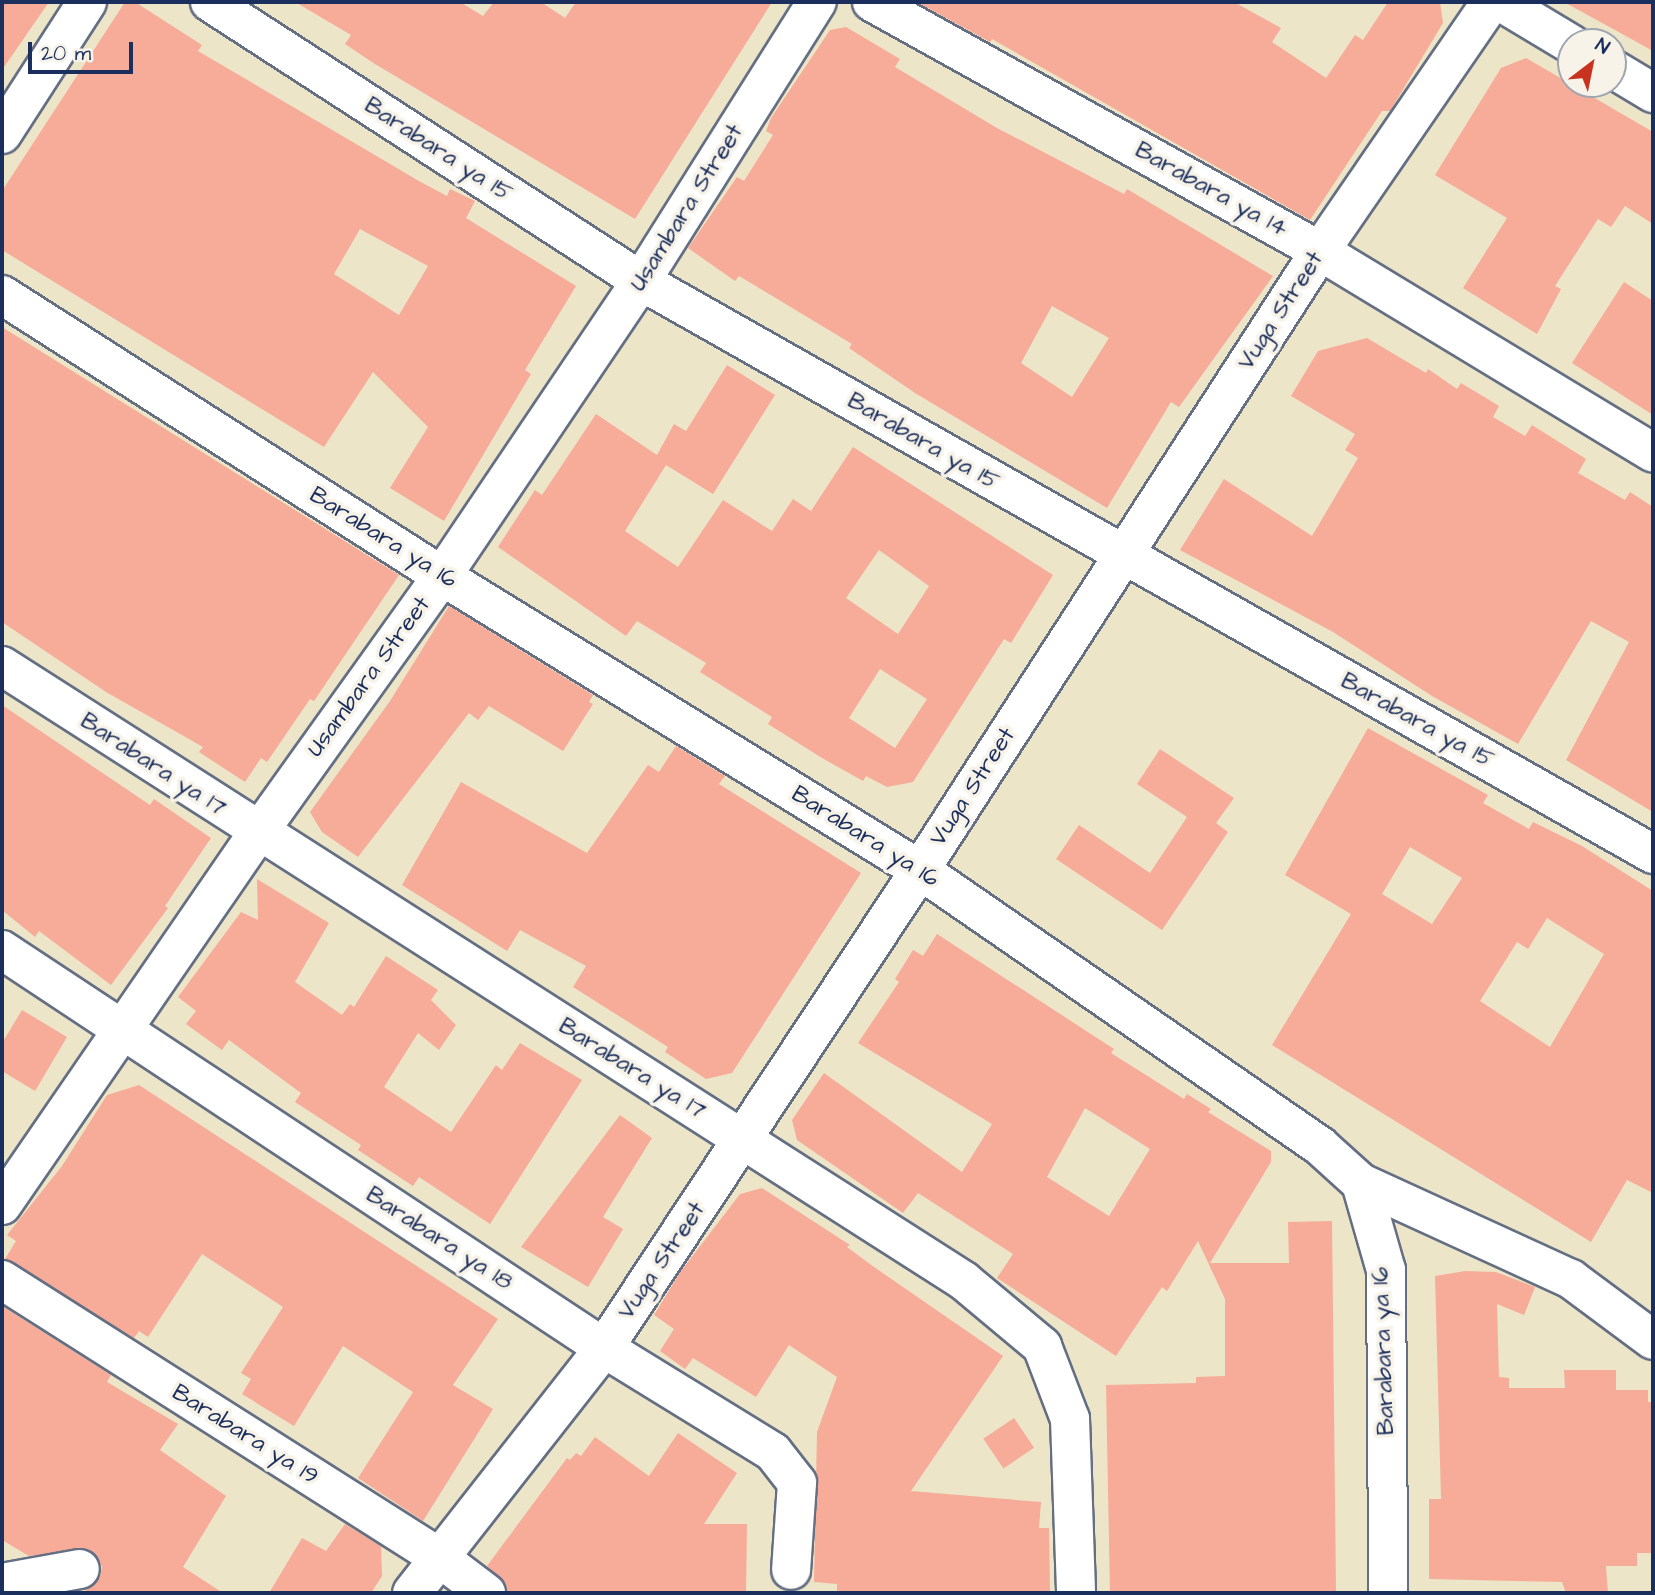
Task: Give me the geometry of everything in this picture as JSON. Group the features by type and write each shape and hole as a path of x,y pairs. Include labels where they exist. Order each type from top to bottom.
{"street":[{"path":"2,134 87,2"},
{"name":"Barabara ya 15","path":"210,2 641,281 1653,854"},
{"name":"Usambara Street","path":"2,1205 258,833 443,576 641,281 817,2"},
{"name":"Barabara ya 14","path":"872,2 1320,251 1653,453"},
{"name":"Vuga Street","path":"412,1593 604,1348 920,870 1320,251 1491,2"},
{"path":"1502,2 1557,35"},
{"path":"1627,77 1653,93"},
{"name":"Barabara ya 16","path":"2,295 443,576 920,870 1320,1146 1361,1183 1386,1270 1388,1593"},
{"name":"Barabara ya 17","path":"2,666 258,833 964,1281 1042,1346 1070,1419 1076,1593"},
{"name":"Barabara ya 18","path":"2,950 604,1348 788,1465 797,1483 791,1570"},
{"path":"1361,1183 1572,1279 1653,1340"},
{"name":"Barabara ya 19","path":"2,1280 440,1558 486,1593"},
{"path":"2,1583 80,1569"}],"building":[{"path":"2,2 49,2 2,70"},
{"path":"125,2 135,2 202,45 198,51 419,181 447,196 450,189 475,201 466,218 576,286 525,370 531,374 444,521 390,488 428,427 373,372 324,447 2,250 2,191","holes":["360,229 428,266 399,315 334,274"]},
{"path":"295,2 460,2 483,16 494,2 541,2 565,18 576,2 772,2 635,219 375,64 345,44 351,35"},
{"path":"917,2 1234,2 1281,28 1272,42 1326,78 1355,35 1363,40 1388,2 1440,2 1443,23 1390,111 1382,111 1310,220 992,39 990,42"},
{"path":"1564,2 1653,2 1653,51 1627,37 1627,28 1611,28"},
{"path":"846,27 900,59 895,67 997,128 1124,194 1127,189 1273,276 1179,407 1171,402 1107,508 915,393 849,348 852,344 739,276 735,281 688,248 737,177 744,181 773,135 766,131 771,118 830,30","holes":["1052,306 1109,338 1072,397 1021,363"]},
{"path":"1526,58 1557,76 1557,98 1595,98 1653,132 1653,224 1625,206 1611,227 1598,219 1555,286 1561,289 1537,334 1463,288 1507,218 1435,175 1501,68"},
{"path":"1624,282 1653,301 1653,415 1572,363"},
{"path":"2,327 399,575 314,701 310,699 267,762 261,758 245,782 199,752 203,747 106,692 2,622"},
{"path":"1367,338 1426,373 1428,369 1457,389 1461,383 1499,406 1493,417 1525,436 1532,425 1586,459 1578,473 1625,500 1630,492 1653,507 1653,812 1566,760 1629,642 1591,621 1518,744 1432,696 1333,632 1180,550 1224,479 1312,536 1358,458 1345,450 1355,434 1291,396 1318,351"},
{"path":"727,365 775,395 713,494 666,465 625,531 678,567 723,500 772,531 793,499 811,511 853,447 1053,575 1011,643 1004,639 913,782 887,787 866,776 863,781 822,758 768,724 772,717 700,672 706,663 637,621 626,636 498,547 535,490 542,495 596,414 657,455 674,424 686,431","holes":["879,550 929,586 898,634 846,598","880,669 927,699 895,748 849,718"]},
{"path":"449,606 593,695 589,702 593,704 563,751 489,706 478,720 469,713 358,857 322,832 310,812 390,701"},
{"path":"2,705 150,805 154,799 211,838 165,906 168,908 111,985 39,931 35,937 2,910"},
{"path":"1368,728 1488,795 1483,803 1529,829 1533,822 1582,846 1653,891 1653,1193 1627,1180 1591,1242 1272,1045 1351,914 1285,875","holes":["1410,847 1462,878 1432,924 1382,894","1547,918 1604,954 1550,1047 1480,1001 1517,942 1528,949"]},
{"path":"676,746 725,776 719,784 861,873 732,1073 706,1079 665,1052 668,1047 573,987 586,966 520,930 507,951 402,885 461,782 587,853 648,765 659,772"},
{"path":"1160,749 1234,798 1216,823 1228,832 1162,930 1056,859 1079,825 1150,873 1187,817 1137,784"},
{"path":"257,879 329,923 295,982 342,1015 350,1004 354,1007 386,956 438,990 431,1000 456,1025 439,1050 418,1033 384,1087 451,1132 496,1065 502,1070 520,1043 582,1080 490,1224 419,1177 413,1186 358,1150 361,1145 295,1102 301,1093 229,1040 222,1050 186,1024 196,1011 178,997 241,912 258,920"},
{"path":"937,934 1114,1049 1111,1053 1184,1099 1187,1094 1211,1109 1208,1112 1271,1151 1271,1162 1210,1263 1289,1263 1288,1222 1332,1221 1336,1593 1110,1593 1106,1385 1196,1383 1196,1377 1225,1376 1225,1299 1198,1241 1167,1291 1162,1287 1116,1356 997,1278 1013,1254 918,1193 903,1213 797,1140 792,1120 824,1073 962,1172 992,1124 858,1043 899,982 895,979 913,950 923,956","holes":["1085,1108 1150,1149 1109,1216 1047,1177"]},
{"path":"22,1010 67,1037 35,1091 2,1071 2,1043"},
{"path":"139,1085 498,1319 453,1385 493,1409 423,1521 358,1478 413,1392 343,1346 294,1426 242,1394 251,1379 241,1373 283,1307 202,1254 148,1337 139,1331 134,1338 5,1259 16,1241 7,1235 62,1166 107,1095"},
{"path":"620,1115 652,1138 603,1217 623,1229 588,1287 521,1247"},
{"path":"762,1188 850,1245 847,1247 874,1267 1003,1356 911,1491 1041,1502 1039,1528 1049,1528 1050,1593 837,1593 837,1584 814,1582 817,1432 837,1377 789,1345 756,1397 693,1358 685,1369 660,1351 674,1329 654,1315 681,1271 740,1194"},
{"path":"1465,1271 1496,1272 1535,1287 1524,1315 1497,1304 1499,1377 1509,1378 1509,1388 1565,1388 1564,1370 1616,1370 1616,1390 1648,1390 1648,1402 1653,1402 1653,1553 1637,1553 1637,1566 1606,1566 1608,1593 1566,1593 1562,1582 1429,1579 1429,1499 1441,1499 1435,1276"},
{"path":"2,1306 111,1375 107,1382 178,1424 160,1450 226,1496 183,1567 223,1593 90,1593 85,1590 100,1577 102,1566 88,1549 29,1556 2,1540"},
{"path":"1014,1418 1034,1448 1003,1469 983,1439"},
{"path":"678,1433 737,1473 704,1524 747,1524 746,1593 507,1593 506,1584 487,1566 567,1458 570,1460 576,1453 581,1456 595,1437 649,1476"},
{"path":"345,1524 381,1546 382,1576 371,1593 269,1593 302,1538 326,1551"}]}
